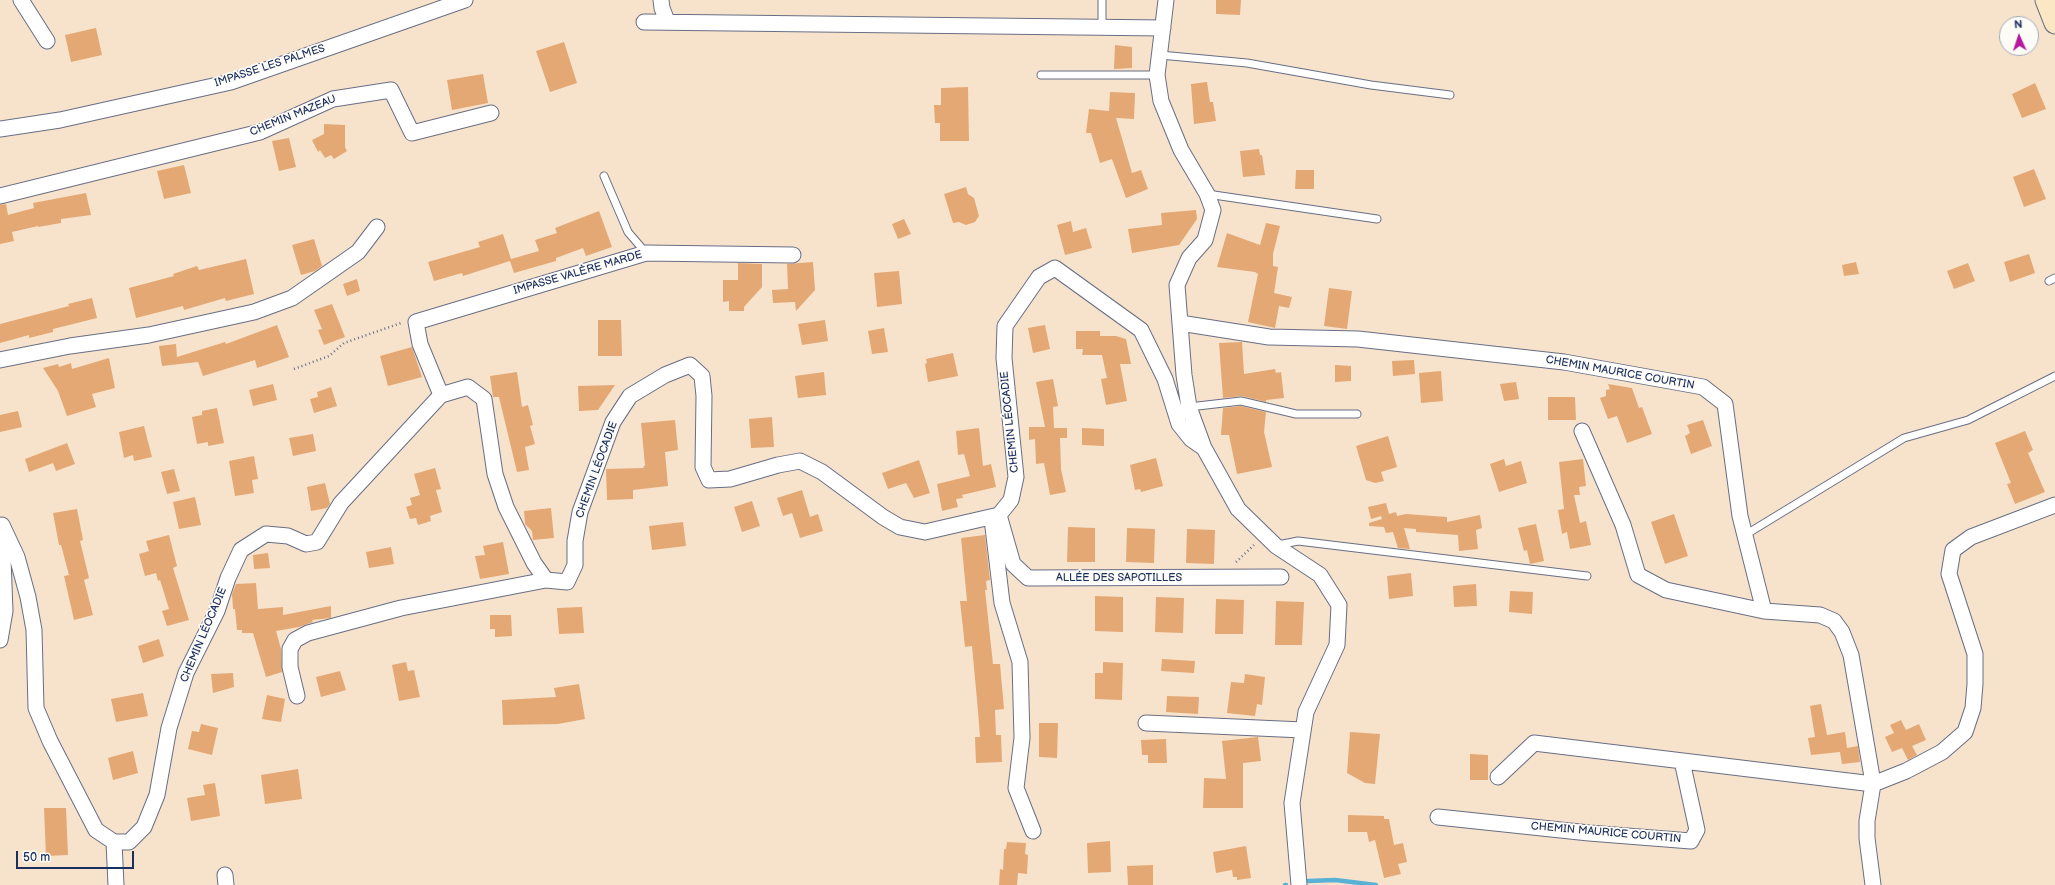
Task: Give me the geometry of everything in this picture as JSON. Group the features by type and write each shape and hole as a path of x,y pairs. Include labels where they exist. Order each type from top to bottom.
{"main road":[{"path":"2046,0 2055,23"}],"street":[{"path":"21,0 47,41"},
{"name":"IMPASSE LES PALMES","path":"0,129 60,120 231,82 465,0"},
{"path":"661,0 662,8 667,21"},
{"path":"1166,0 1157,75 1161,101 1181,150 1207,194 1214,210 1205,240 1189,258 1177,285 1184,375 1189,407 1204,448 1238,509 1263,536 1320,575 1339,605 1337,644 1306,712 1292,802 1299,885"},
{"path":"644,22 667,21 1163,28"},
{"name":"CHEMIN MAZEAU","path":"0,196 260,132 333,99 391,90 412,133 491,114"},
{"path":"0,360 70,346 149,335 254,312 292,298 346,261 358,252 377,227"},
{"name":"IMPASSE VALÈRE MARDE","path":"416,322 646,253 793,255"},
{"name":"CHEMIN LÉOCADIE","path":"546,580 567,582 576,565 575,541 580,512 613,422 630,396 665,375 690,365 702,376 704,396 703,467 709,480 730,479 778,465 800,462 822,472 883,517 900,527 925,532 996,516 1011,500 1016,477 1004,358 1006,326 1039,277 1055,268 1141,330 1165,379 1179,424 1191,439 1204,448"},
{"path":"297,696 290,668 290,649 295,640 308,633 401,608 546,580 534,563 510,514 497,481 484,399 468,387 441,395 420,344 416,322"},
{"name":"CHEMIN MAURICE COURTIN","path":"1180,323 1268,337 1358,339 1564,362 1703,387 1725,404 1740,516 1764,611"},
{"name":"CHEMIN LÉOCADIE","path":"114,842 129,842 144,827 157,796 169,728 186,673 217,611 228,578 241,550 266,534 288,536 306,544 317,542 341,503 441,395"},
{"path":"1582,431 1623,525 1638,575 1666,590 1764,611 1820,615 1834,621 1842,632 1851,655 1873,784 1867,821 1867,838 1873,885"},
{"path":"1498,777 1534,744 1873,784 1906,771 1942,752 1965,732 1972,708 1976,684 1975,654 1949,574 1953,550 1971,537 2055,505"},
{"path":"996,516 1002,603 1020,662 1022,738 1016,788 1033,831"},
{"name":"ALLÉE DES SAPOTILLES","path":"996,516 1013,564 1028,578 1281,577"},
{"path":"1,525 17,556 33,623 36,708 50,741 96,830 114,842 116,885"},
{"path":"0,640 5,611 1,525"},
{"path":"1146,723 1303,730"},
{"name":"CHEMIN MAURICE COURTIN","path":"1438,817 1589,833 1691,841 1697,830 1682,761"}],"lane":[{"path":"1102,0 1102,28"},
{"path":"1160,55 1247,63 1371,85 1450,95"},
{"path":"1041,75 1157,75"},
{"path":"604,176 628,232 646,253"},
{"path":"1207,194 1377,218"},
{"path":"1745,535 1904,438 1968,420 2055,376"},
{"path":"1189,407 1241,401 1296,414 1357,414"},
{"path":"1276,546 1298,541 1587,576"}],"path":[{"path":"294,368 329,356 344,343 406,322 416,322"},
{"path":"1232,578 1234,564 1263,536"}],"building":[{"path":"1216,0 1241,0 1240,15 1216,14"},
{"path":"96,28 102,55 71,62 65,35"},
{"path":"564,42 577,83 550,92 536,51"},
{"path":"1115,45 1132,47 1132,68 1114,69"},
{"path":"483,74 488,103 452,110 447,80"},
{"path":"1207,82 1210,102 1213,102 1216,121 1194,124 1191,84"},
{"path":"2035,83 2046,109 2022,118 2012,94"},
{"path":"968,87 969,141 940,141 940,123 935,123 934,105 941,105 941,88"},
{"path":"1110,92 1135,93 1134,119 1116,118 1132,173 1141,170 1148,189 1126,198 1112,159 1100,163 1091,133 1086,133 1089,109 1109,111"},
{"path":"324,124 345,125 345,147 347,151 334,159 331,155 325,158 320,150 318,152 312,140 324,134"},
{"path":"289,138 296,167 279,171 272,141"},
{"path":"1259,149 1260,155 1262,155 1265,175 1243,177 1240,151"},
{"path":"184,165 191,193 164,199 157,171"},
{"path":"2034,169 2046,199 2024,207 2013,177"},
{"path":"1296,170 1314,170 1314,189 1295,189"},
{"path":"966,187 968,194 974,198 979,216 975,222 966,225 959,222 953,223 944,194"},
{"path":"86,193 91,215 61,219 61,223 38,226 12,232 14,241 0,244 0,205 6,204 8,215 34,208 33,203"},
{"path":"1196,210 1197,219 1179,245 1132,253 1128,229 1162,225 1161,213"},
{"path":"599,211 612,247 586,256 583,248 556,258 556,261 514,273 510,261 463,276 462,273 434,281 428,262 480,247 478,242 503,234 511,259 539,251 535,240 557,233 555,228"},
{"path":"904,219 911,234 898,239 892,224"},
{"path":"1071,221 1073,232 1086,228 1092,248 1065,255 1057,225"},
{"path":"1266,223 1280,226 1273,254 1273,266 1278,267 1274,293 1292,297 1289,308 1279,306 1275,328 1248,322 1258,274 1255,272 1217,267 1227,233 1260,245"},
{"path":"314,239 322,266 315,271 301,275 292,245"},
{"path":"2029,254 2035,273 2010,282 2004,262"},
{"path":"246,259 254,294 226,301 225,298 184,310 183,306 136,318 129,288 174,276 173,274 197,266 199,270"},
{"path":"813,262 815,290 796,311 795,302 773,303 772,290 788,289 787,264"},
{"path":"1856,262 1859,274 1844,276 1842,265"},
{"path":"738,263 762,264 762,287 744,307 744,311 729,311 729,301 723,302 723,280 738,280"},
{"path":"1968,263 1975,281 1954,289 1947,271"},
{"path":"899,271 902,304 877,307 874,273"},
{"path":"357,279 360,291 347,296 343,284"},
{"path":"1329,288 1352,291 1347,329 1324,326"},
{"path":"92,298 97,318 53,329 53,332 29,338 29,335 0,343 0,324 69,306 68,304"},
{"path":"332,304 345,337 324,345 318,330 322,329 314,310"},
{"path":"598,320 621,320 622,356 598,356"},
{"path":"825,320 828,341 802,345 798,324"},
{"path":"277,325 289,357 257,368 255,360 203,376 198,362 162,366 159,346 176,344 177,357 225,342 226,344"},
{"path":"1045,325 1050,349 1033,353 1028,328"},
{"path":"884,328 888,352 872,354 868,331"},
{"path":"1076,331 1100,331 1100,336 1116,336 1126,339 1131,364 1120,364 1127,401 1106,405 1101,379 1107,378 1102,355 1082,355 1083,349 1076,349"},
{"path":"1242,342 1244,374 1275,369 1276,373 1281,372 1284,398 1266,400 1266,402 1242,396 1223,398 1219,343"},
{"path":"412,347 422,377 388,386 380,356"},
{"path":"953,353 958,376 928,382 925,364 927,363 926,359"},
{"path":"109,358 115,388 92,394 96,407 67,416 58,391 43,368 58,364 59,367 71,363 72,369"},
{"path":"1414,360 1415,374 1393,376 1392,361"},
{"path":"1335,365 1351,366 1351,381 1335,382"},
{"path":"1441,371 1443,401 1421,403 1419,373"},
{"path":"517,372 522,407 528,405 533,425 530,426 535,444 525,447 529,470 517,472 499,397 493,397 490,376"},
{"path":"824,372 826,395 798,398 795,376"},
{"path":"1053,379 1058,406 1053,407 1054,428 1067,428 1067,438 1060,438 1061,469 1066,492 1050,495 1044,463 1036,464 1035,439 1029,440 1029,427 1045,427 1036,382"},
{"path":"1516,382 1519,399 1504,401 1500,384"},
{"path":"273,384 277,400 253,406 249,390"},
{"path":"1608,384 1632,388 1639,408 1642,407 1652,434 1627,443 1617,416 1608,419 1600,398 1606,396 1606,390 1610,389"},
{"path":"615,385 598,410 579,411 578,386"},
{"path":"331,387 337,406 314,413 310,399 318,397 317,392"},
{"path":"1548,397 1575,397 1576,420 1548,420"},
{"path":"1241,406 1266,412 1264,432 1272,467 1237,474 1229,435 1221,435 1223,408"},
{"path":"217,408 224,443 208,446 208,442 197,444 192,417 202,415 202,411"},
{"path":"18,411 22,427 0,432 0,415"},
{"path":"772,417 774,447 751,448 749,419"},
{"path":"675,420 678,450 665,452 668,486 633,490 633,499 607,500 606,469 643,468 645,465 641,423"},
{"path":"1703,420 1712,446 1691,454 1685,436 1690,433 1687,425"},
{"path":"144,426 152,457 134,461 133,455 124,458 119,432"},
{"path":"979,428 983,466 991,464 996,487 962,495 963,498 956,499 958,507 942,511 937,484 970,476 964,454 958,455 956,431"},
{"path":"1082,428 1104,429 1104,446 1082,445"},
{"path":"2025,431 2033,450 2028,453 2045,492 2015,504 2007,484 2011,483 1995,443"},
{"path":"313,434 316,451 293,456 289,438"},
{"path":"1388,436 1397,467 1381,472 1384,481 1375,483 1366,480 1356,446"},
{"path":"67,443 75,464 56,471 53,463 29,472 25,459"},
{"path":"254,456 258,479 252,480 254,493 235,496 229,461"},
{"path":"1156,458 1163,486 1141,492 1140,489 1135,490 1130,465"},
{"path":"1504,459 1506,466 1521,461 1527,483 1499,492 1490,464"},
{"path":"1583,459 1586,486 1579,487 1580,495 1574,495 1580,523 1586,521 1591,545 1570,549 1567,532 1562,534 1558,510 1564,509 1559,462"},
{"path":"919,460 930,493 914,498 906,483 888,489 882,473"},
{"path":"435,468 441,489 436,490 442,512 430,516 431,521 418,525 416,518 410,519 406,507 412,505 410,498 420,495 414,474"},
{"path":"174,469 180,491 167,494 161,472"},
{"path":"325,483 330,504 327,508 311,511 307,487"},
{"path":"802,490 810,517 818,514 823,531 800,538 792,513 783,516 777,498"},
{"path":"195,497 201,525 179,529 173,502"},
{"path":"752,501 760,526 742,532 734,507"},
{"path":"1386,503 1389,514 1396,512 1397,516 1406,514 1447,517 1447,522 1480,515 1482,528 1476,530 1478,549 1459,551 1458,535 1416,532 1416,529 1404,528 1410,549 1398,548 1393,532 1386,533 1384,527 1369,526 1369,523 1382,519 1381,516 1371,519 1368,507"},
{"path":"551,508 554,538 533,540 532,531 525,524 524,511"},
{"path":"77,509 83,540 80,541 89,578 84,580 93,615 74,620 64,576 69,575 61,545 59,545 53,513"},
{"path":"1674,514 1688,556 1665,564 1651,522"},
{"path":"683,522 686,546 652,550 649,526"},
{"path":"1536,524 1544,561 1530,564 1527,550 1524,551 1518,528"},
{"path":"1068,527 1095,528 1095,562 1067,562"},
{"path":"1127,528 1155,529 1154,563 1126,562"},
{"path":"1187,529 1215,530 1214,564 1186,563"},
{"path":"169,535 177,566 173,568 189,620 167,626 162,611 169,609 160,580 158,581 156,573 145,576 139,554 149,551 146,541"},
{"path":"985,535 990,580 986,581 987,590 985,590 993,664 1000,664 1004,709 995,710 996,735 1001,735 1002,762 976,763 975,737 980,737 972,646 965,647 960,601 967,601 961,538"},
{"path":"503,542 509,574 480,579 475,556 485,555 483,546"},
{"path":"391,547 394,564 369,568 366,552"},
{"path":"268,553 270,568 254,569 253,555"},
{"path":"1411,573 1413,596 1389,599 1387,576"},
{"path":"256,583 258,609 283,607 283,615 331,606 331,618 312,620 313,622 299,627 276,631 281,649 282,672 266,677 253,633 242,633 242,630 237,630 235,609 233,609 232,594 236,584"},
{"path":"1476,584 1477,606 1454,607 1453,586"},
{"path":"1510,591 1533,592 1532,614 1509,612"},
{"path":"1095,596 1123,597 1123,632 1095,631"},
{"path":"1156,597 1184,598 1183,633 1155,632"},
{"path":"1216,599 1244,600 1243,634 1215,634"},
{"path":"1276,601 1304,602 1302,645 1275,645"},
{"path":"582,607 584,633 559,634 557,608"},
{"path":"490,615 511,615 512,636 495,637 495,629 490,629"},
{"path":"159,639 164,656 143,663 138,646"},
{"path":"1162,659 1195,661 1194,673 1161,671"},
{"path":"406,662 408,671 414,670 420,697 399,701 392,665"},
{"path":"1103,662 1123,663 1122,700 1095,699 1095,673 1103,673"},
{"path":"340,671 346,690 321,697 316,677"},
{"path":"233,673 234,687 213,693 211,674"},
{"path":"1245,674 1265,677 1262,705 1257,704 1255,716 1227,713 1231,682 1244,683"},
{"path":"579,684 585,719 558,724 503,725 502,700 556,697 554,688"},
{"path":"143,693 148,716 116,722 111,699"},
{"path":"267,695 285,699 281,722 262,719"},
{"path":"1167,696 1199,697 1198,714 1166,712"},
{"path":"1821,704 1827,735 1845,732 1847,748 1858,746 1860,762 1842,764 1840,752 1811,755 1808,738 1815,737 1810,706"},
{"path":"1901,720 1906,730 1919,724 1926,740 1912,746 1917,755 1908,760 1902,748 1892,752 1885,737 1894,733 1890,725"},
{"path":"1039,723 1058,723 1057,758 1039,757"},
{"path":"201,724 218,728 212,755 188,749 192,731 199,732"},
{"path":"1350,732 1380,734 1375,784 1365,783 1347,773"},
{"path":"1258,737 1261,761 1243,763 1243,808 1203,808 1204,778 1226,779 1222,741"},
{"path":"1166,739 1167,763 1148,763 1148,755 1142,755 1141,740"},
{"path":"133,751 138,773 113,780 108,758"},
{"path":"1470,754 1488,755 1488,780 1470,780"},
{"path":"298,769 302,799 265,804 261,775"},
{"path":"215,783 220,816 191,821 187,798 205,795 203,785"},
{"path":"44,808 66,808 68,855 46,856"},
{"path":"1348,815 1384,816 1384,819 1389,819 1394,845 1403,843 1407,862 1398,864 1401,874 1384,878 1375,840 1369,842 1367,832 1348,832"},
{"path":"1110,841 1111,872 1088,873 1087,843"},
{"path":"1007,842 1026,843 1025,854 1028,855 1027,874 1018,873 1017,885 999,885 1000,869 1003,870 1004,849 1006,849"},
{"path":"1246,846 1251,878 1237,880 1237,877 1233,877 1232,870 1216,873 1213,852"},
{"path":"1153,865 1153,885 1128,885 1127,866"}],"waterway":[{"path":"1308,881 1335,880 1376,885"}]}
